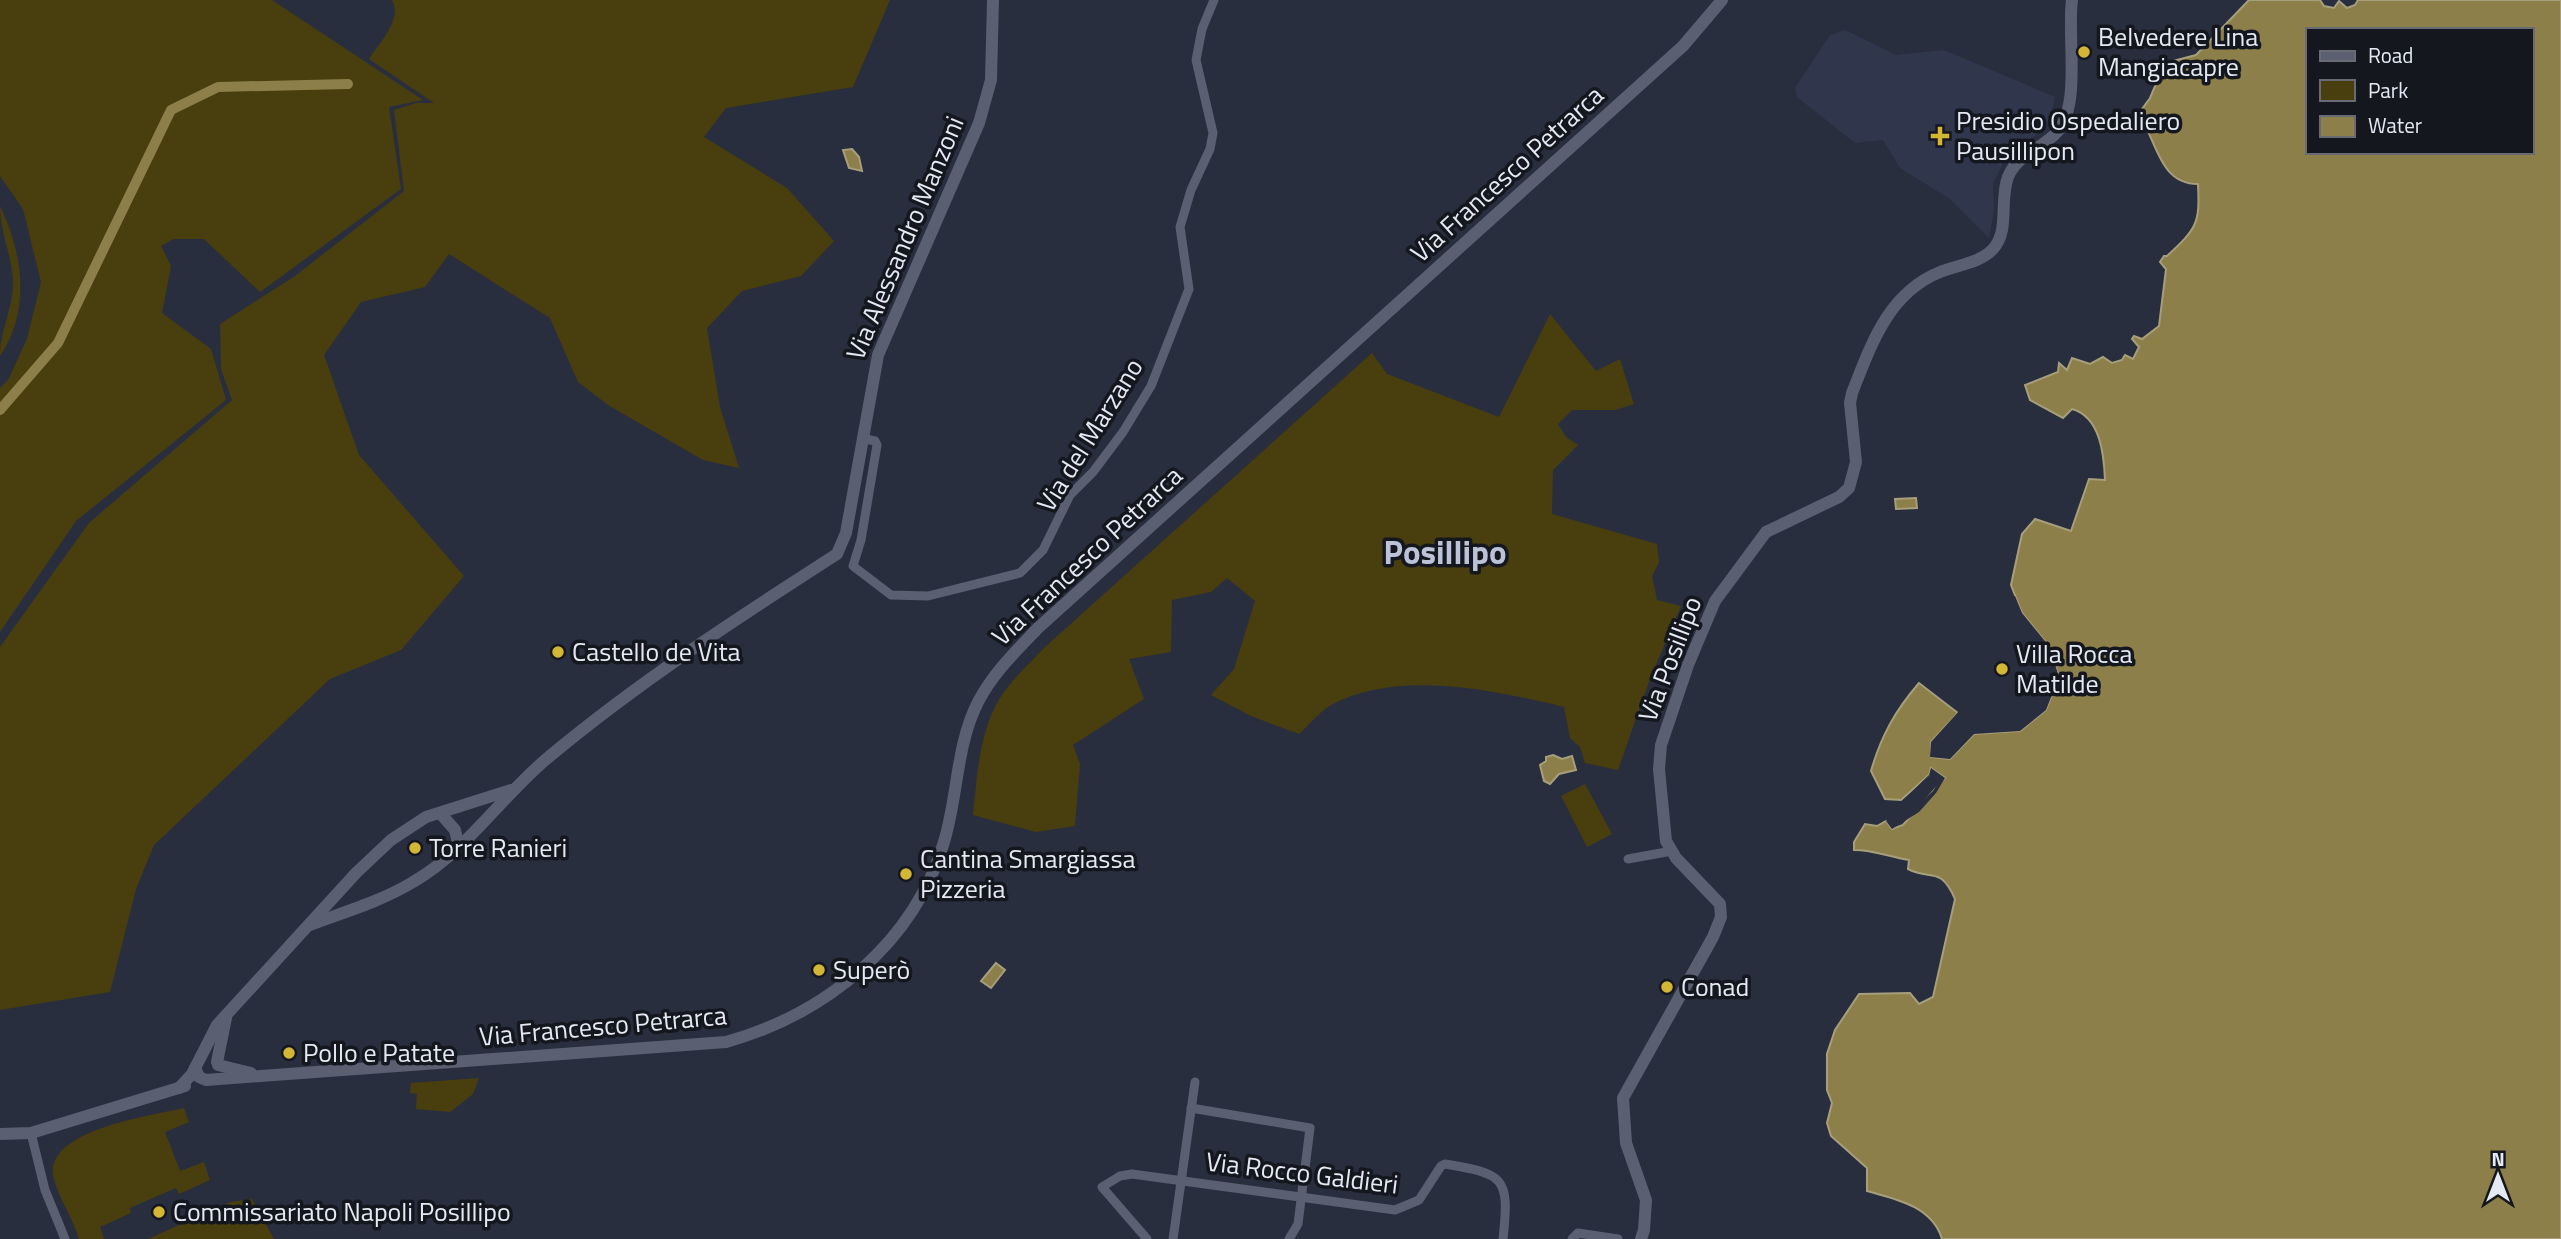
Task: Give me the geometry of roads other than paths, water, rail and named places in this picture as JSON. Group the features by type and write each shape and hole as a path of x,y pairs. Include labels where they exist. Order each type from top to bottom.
{"street":[{"name":"Via Alessandro Manzoni","path":"310,925 414,882 458,847 515,788 575,736 712,635 837,554 846,533 878,355 979,123 991,80 993,0"},
{"name":"Via del Marzano","path":"862,438 875,440 877,444 861,540 853,566 891,595 928,596 979,586 1020,573 1043,550 1070,495 1101,462 1151,386 1186,299 1189,289 1180,227 1191,190 1210,149 1213,133 1196,60 1202,29 1214,0"},
{"name":"Via Francesco Petrarca","path":"209,1080 726,1041 757,1033 803,1012 852,979 888,943 912,912 929,880 944,843 967,733 977,704 995,673 1038,628 1684,46 1722,0"},
{"name":"Via Posillipo","path":"1641,1239 1646,1200 1626,1143 1623,1098 1705,953 1721,917 1716,899 1672,851 1664,826 1659,756 1710,610 1766,532 1839,497 1849,488 1856,462 1850,403 1876,332 1890,311 1920,281 1975,260 1996,245 2002,226 2003,195 2010,171 2057,132 2067,111 2071,0"},
{"name":"Via Alessandro Manzoni","path":"179,1088 198,1063 209,1037 229,1012 351,878 408,827 440,813 515,788"},
{"path":"440,813 455,830 458,847"},
{"path":"1628,859 1672,851"},
{"path":"351,878 353,892 377,899"},
{"name":"Via Alessandro Manzoni","path":"217,1064 222,1030 229,1012"},
{"path":"0,1134 31,1133 209,1080 217,1074 217,1064 211,1057 198,1063 199,1077 209,1080"},
{"name":"Via Francesco Petrarca","path":"217,1064 266,1075"},
{"path":"1173,1239 1195,1082"},
{"path":"1191,1108 1310,1128 1298,1224 1289,1239"},
{"path":"31,1133 45,1191 65,1239"},
{"name":"Via Rocco Galdieri","path":"1147,1239 1102,1187 1126,1174 1395,1210 1419,1200 1443,1165 1493,1173 1502,1183 1506,1218 1503,1239"},
{"path":"1572,1239 1578,1233 1618,1239"}],"water":[{"path":"2249,0 2320,0 2324,6 2334,8 2339,1 2347,8 2355,5 2358,0 2561,0 2561,1239 1942,1239 1937,1228 1922,1211 1901,1201 1867,1191 1867,1168 1831,1136 1827,1123 1832,1103 1827,1090 1827,1054 1835,1030 1859,994 1910,993 1919,1004 1933,997 1955,899 1950,888 1940,878 1908,869 1909,860 1854,850 1854,842 1865,824 1877,826 1886,821 1892,829 1903,825 1945,778 1931,768 1929,775 1901,800 1885,799 1871,771 1884,735 1919,683 1958,713 1931,742 1931,757 1950,759 1974,734 2020,731 2046,710 2059,677 2049,646 2022,613 2011,585 2022,534 2035,519 2071,531 2089,479 2105,480 2102,449 2095,429 2082,413 2072,409 2063,418 2030,400 2025,385 2058,372 2059,363 2067,370 2072,358 2090,364 2103,357 2112,363 2122,360 2125,355 2133,359 2139,347 2132,339 2134,336 2142,339 2159,326 2166,269 2160,262 2191,231 2198,208 2198,184 2187,183 2171,173 2160,158 2147,129 2129,127 2150,98 2165,63 2196,55"},
{"path":"852,149 859,157 862,171 849,168 843,150"},
{"path":"1916,498 1917,508 1896,509 1895,499"},
{"path":"1553,755 1562,759 1572,756 1576,770 1559,774 1550,784 1544,781 1540,765 1546,761 1546,757"},
{"path":"996,963 1005,970 991,988 981,981"}],"waterway":[{"path":"0,410 58,343 171,110 218,87 348,84"}],"place":[{"name":"Belvedere Lina Mangiacapre","path":"2084,52"},
{"name":"Presidio Ospedaliero Pausillipon","path":"1940,136"},
{"name":"Castello de Vita","path":"558,652"},
{"name":"Villa Rocca Matilde","path":"2002,669"},
{"name":"Torre Ranieri","path":"415,848"},
{"name":"Cantina Smargiassa Pizzeria","path":"906,874"},
{"name":"Superò","path":"819,970"},
{"name":"Conad","path":"1667,987"},
{"name":"Pollo e Patate","path":"289,1053"},
{"name":"Commissariato Napoli Posillipo","path":"159,1212"}],"district":[{"name":"Posillipo","path":"1445,552"}]}
